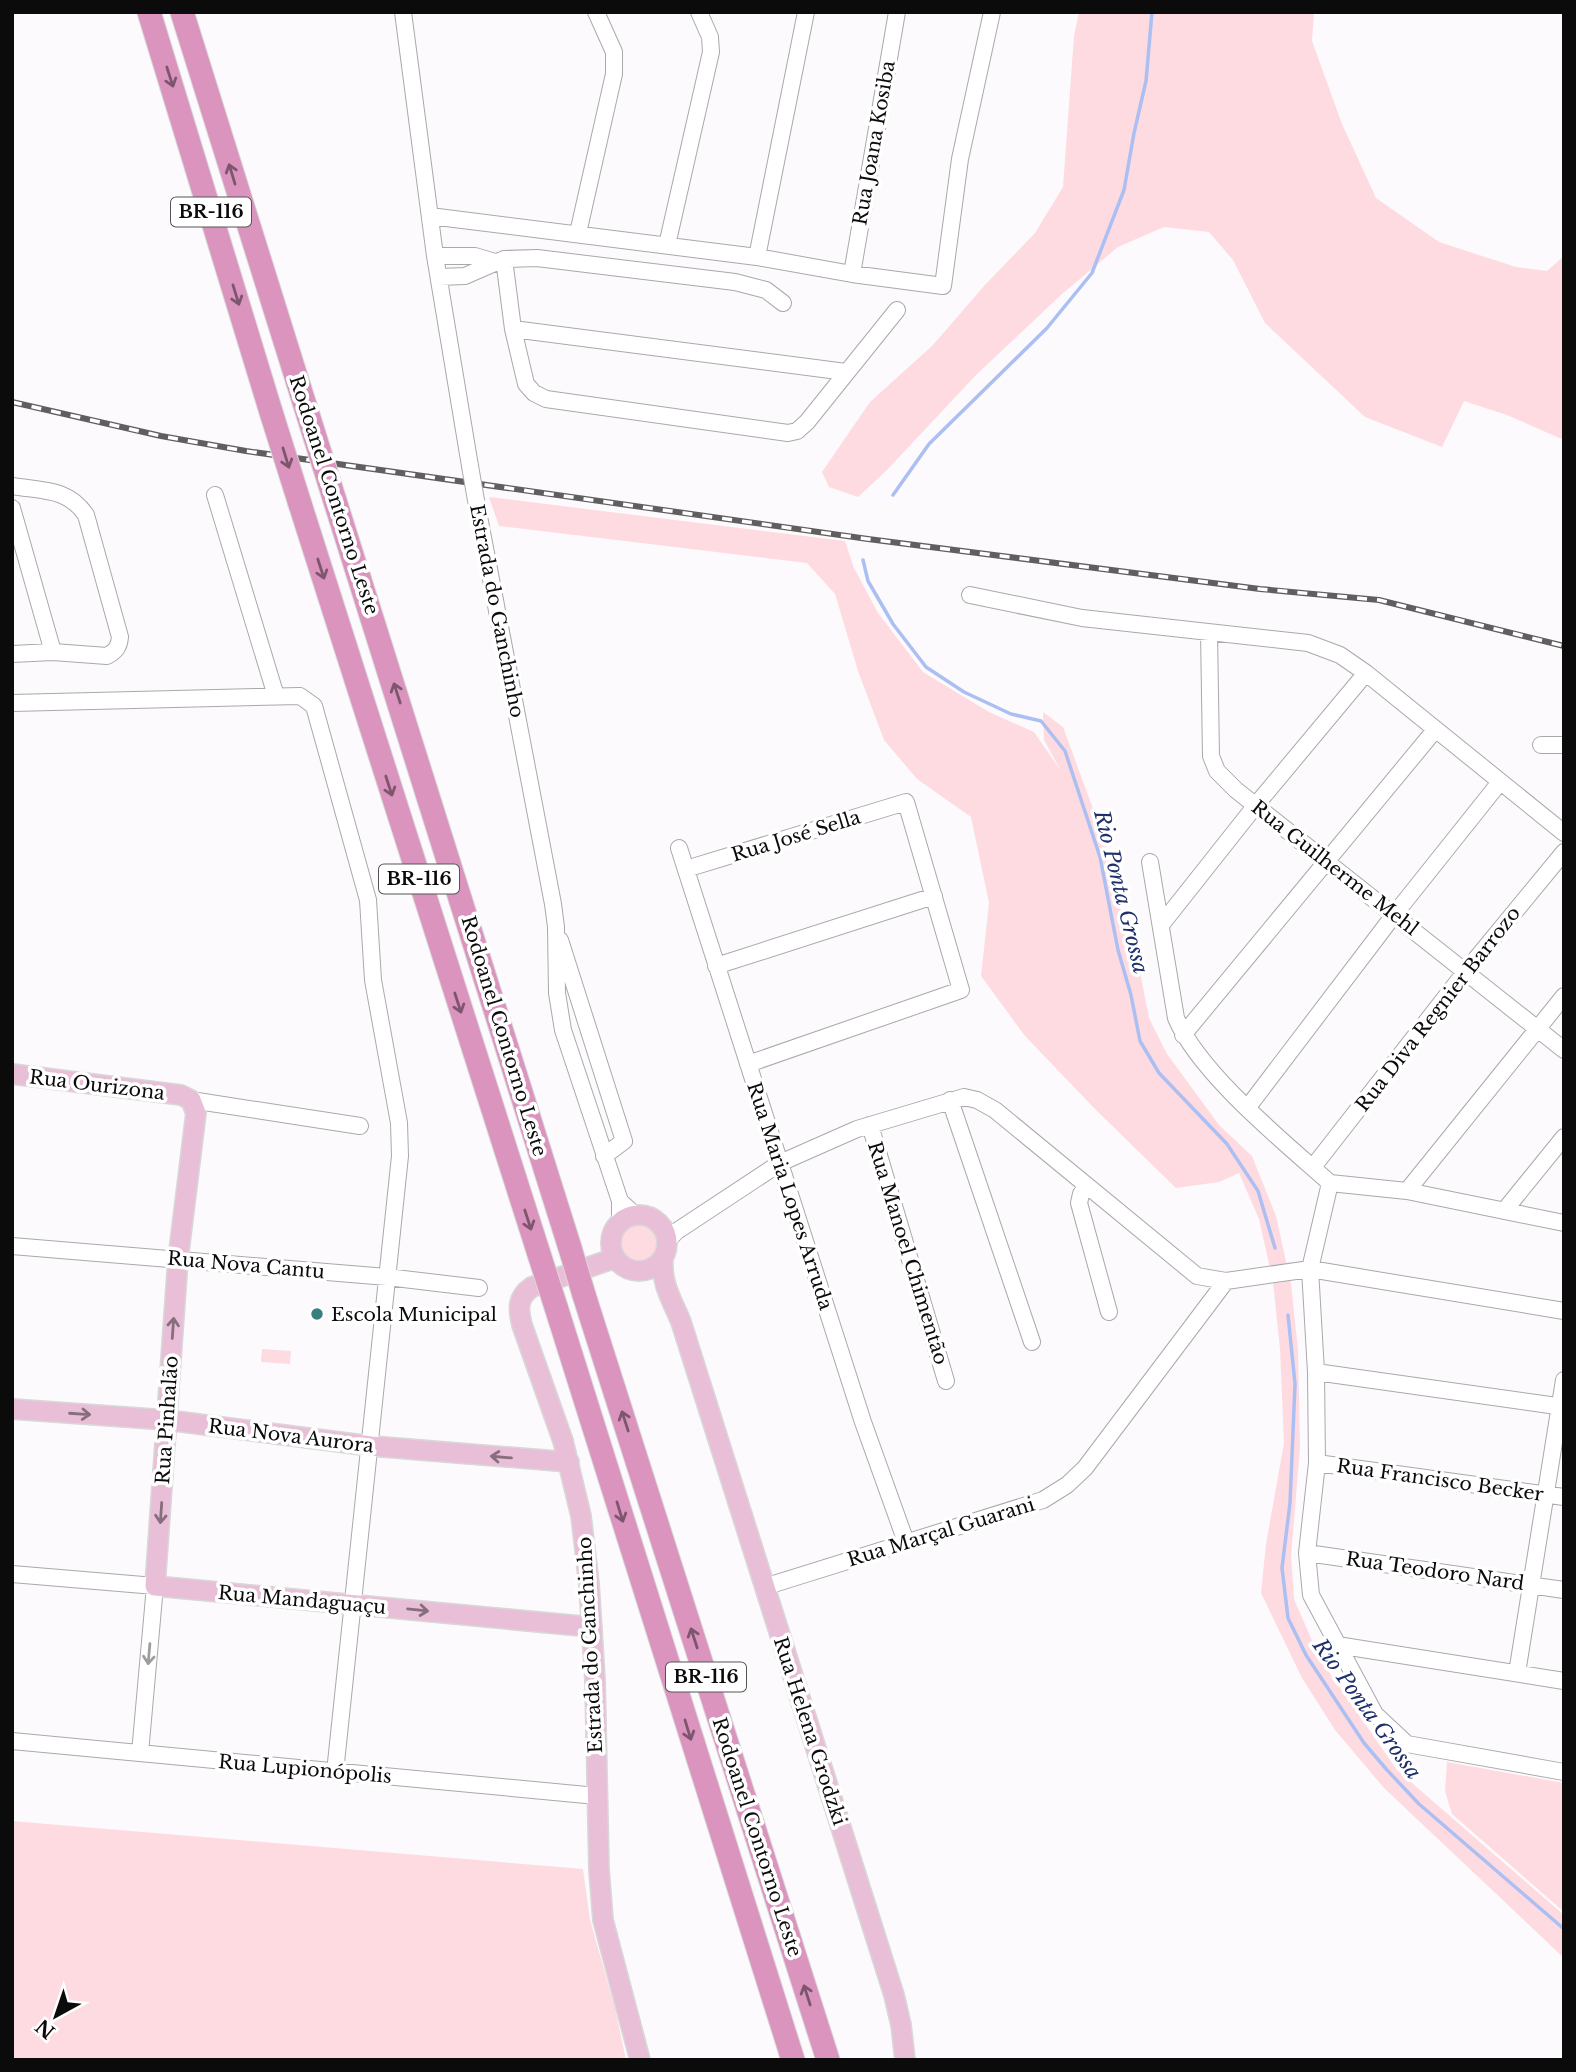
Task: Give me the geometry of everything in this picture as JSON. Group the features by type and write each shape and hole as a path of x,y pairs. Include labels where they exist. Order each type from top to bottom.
{"highway":[{"name":"Rodoanel Contorno Leste","path":"149,12 271,412 793,2060"},
{"name":"Rodoanel Contorno Leste","path":"182,12 584,1295 828,2060"}],"main road":[{"name":"Rua Ourizona","path":"12,1074 186,1098"},
{"name":"Rua Pinhalão","path":"155,1587 178,1259 196,1113 186,1098"},
{"path":"652,1219 668,1240 649,1269 641,1271 625,1268 615,1258 611,1246 612,1238 628,1220 652,1219"},
{"name":"Rua Helena Grodzki","path":"668,1240 662,1278 681,1322 894,1995 905,2060"},
{"name":"Estrada do Ganchinho","path":"615,1258 532,1287 525,1291 518,1305 522,1325 569,1462 583,1526 592,1627 603,1920 640,2060"},
{"name":"Rua Helena Grodzki","path":"641,1271 656,1293 706,1403"},
{"name":"Rua Nova Aurora","path":"12,1409 167,1420 371,1446 569,1462"},
{"name":"Rua Mandaguaçu","path":"155,1587 592,1627"}],"street":[{"name":"Estrada do Ganchinho","path":"403,12 435,256 470,466 556,927 557,993 563,1030 628,1220"},
{"path":"578,233 614,74 614,52 596,12"},
{"path":"667,245 711,52 710,37 699,12"},
{"path":"757,257 806,12"},
{"name":"Rua Joana Kosiba","path":"852,274 897,12"},
{"path":"430,216 757,257 852,274 943,286 960,159 992,12"},
{"path":"435,256 476,264 537,258 735,282 766,290 783,303"},
{"path":"499,261 526,384 534,393 546,399 788,433 797,431 807,422 897,310"},
{"path":"439,277 466,276 476,264"},
{"path":"513,329 846,372"},
{"path":"12,486 66,495 77,502 86,515 120,637 114,652 107,656 53,652 12,653"},
{"path":"215,495 276,696"},
{"path":"12,508 53,652"},
{"path":"970,594 1082,618 1308,643 1340,655 1564,833"},
{"name":"Rua Guilherme Mehl","path":"1209,632 1213,764 1236,790 1564,1050"},
{"path":"1161,925 1366,673"},
{"path":"12,704 300,696 314,706 368,900 373,980 399,1123 400,1156 335,1772"},
{"path":"1183,1035 1436,730"},
{"path":"1541,745 1564,745"},
{"path":"1248,1107 1394,915 1500,782"},
{"name":"Rua José Sella","path":"686,869 906,802 934,896"},
{"name":"Rua Maria Lopes Arruda","path":"679,848 863,1422 906,1542"},
{"name":"Rua Diva Regnier Barrozo","path":"1313,1167 1466,971 1564,852"},
{"path":"1150,862 1176,1018 1183,1035 1217,1077 1331,1183 1407,1191 1564,1223"},
{"path":"716,966 934,896 961,990 748,1064"},
{"path":"556,927 624,1141 604,1156"},
{"path":"1407,1191 1564,996"},
{"path":"668,1240 780,1163 870,1125 964,1097 977,1100 995,1110 1197,1276 1226,1281 1310,1269 1564,1311"},
{"path":"186,1098 360,1126"},
{"path":"950,1100 1032,1342"},
{"name":"Rua Manoel Chimentão","path":"870,1125 946,1381"},
{"path":"1504,1211 1564,1137"},
{"path":"1331,1183 1310,1269 1317,1372 1317,1463 1307,1553 1311,1595 1375,1714 1407,1744 1564,1772"},
{"path":"1086,1187 1079,1203 1109,1312"},
{"name":"Rua Nova Cantu","path":"12,1246 387,1276 479,1288"},
{"name":"Rua Marçal Guarani","path":"764,1587 1043,1500 1067,1485 1085,1468 1226,1281"},
{"path":"1317,1372 1562,1407"},
{"path":"1517,1673 1562,1407 1564,1380"},
{"name":"Rua Francisco Becker","path":"1317,1463 1564,1497"},
{"name":"Rua Teodoro Nard","path":"1307,1553 1564,1590"},
{"name":"Rua Mandaguaçu","path":"12,1574 155,1587"},
{"name":"Rua Pinhalão","path":"140,1753 155,1587"},
{"path":"1337,1645 1564,1681"},
{"name":"Rua Lupionópolis","path":"12,1741 597,1796"}],"shaded area":[{"path":"1079,12 1314,12 1312,41 1342,124 1376,198 1439,242 1516,267 1547,271 1564,256 1564,440 1507,415 1464,401 1442,447 1365,417 1265,323 1233,260 1209,232 1164,227 1118,247 1062,294 976,375 858,497 829,487 822,472 870,402 933,345 1035,233 1063,187 1074,36"},
{"path":"489,497 845,541 854,568 878,613 923,672 989,712 1034,732 1061,771 1044,740 1043,712 1063,727 1103,836 1121,910 1138,962 1149,1018 1167,1054 1219,1125 1252,1156 1276,1216 1291,1284 1298,1349 1300,1448 1291,1556 1294,1599 1320,1659 1397,1770 1564,1915 1564,1958 1384,1788 1335,1730 1302,1678 1261,1593 1266,1544 1284,1443 1280,1349 1273,1282 1259,1219 1239,1173 1219,1182 1176,1188 1025,1036 981,976 989,903 971,817 917,779 884,740 858,671 835,594 807,563 499,526"},
{"path":"640,1222 656,1228 662,1244 656,1260 640,1266 624,1260 618,1244 624,1228"},
{"path":"262,1349 291,1351 290,1364 261,1362"},
{"path":"1447,1762 1564,1783 1564,1912 1452,1814 1445,1791"},
{"path":"12,1821 583,1869 590,1920 615,2008 626,2060 12,2060"}],"waterway":[{"name":"Rio Ponta Grossa","path":"893,495 929,444 1047,328 1092,273 1124,190 1146,81 1152,12"},
{"name":"Rio Ponta Grossa","path":"863,560 868,581 893,624 926,667 964,692 1011,714 1041,721 1065,751 1100,857 1118,950 1140,1041 1159,1073 1227,1144 1258,1191 1275,1248"},
{"name":"Rio Ponta Grossa","path":"1288,1315 1295,1384 1290,1503 1282,1568 1288,1618 1306,1655 1364,1743 1387,1770 1419,1804 1564,1929"}],"railway":[{"path":"12,402 161,436 246,451 868,539 1260,589 1379,600 1564,646"}],"place":[{"name":"Escola Municipal","path":"317,1314"}]}
